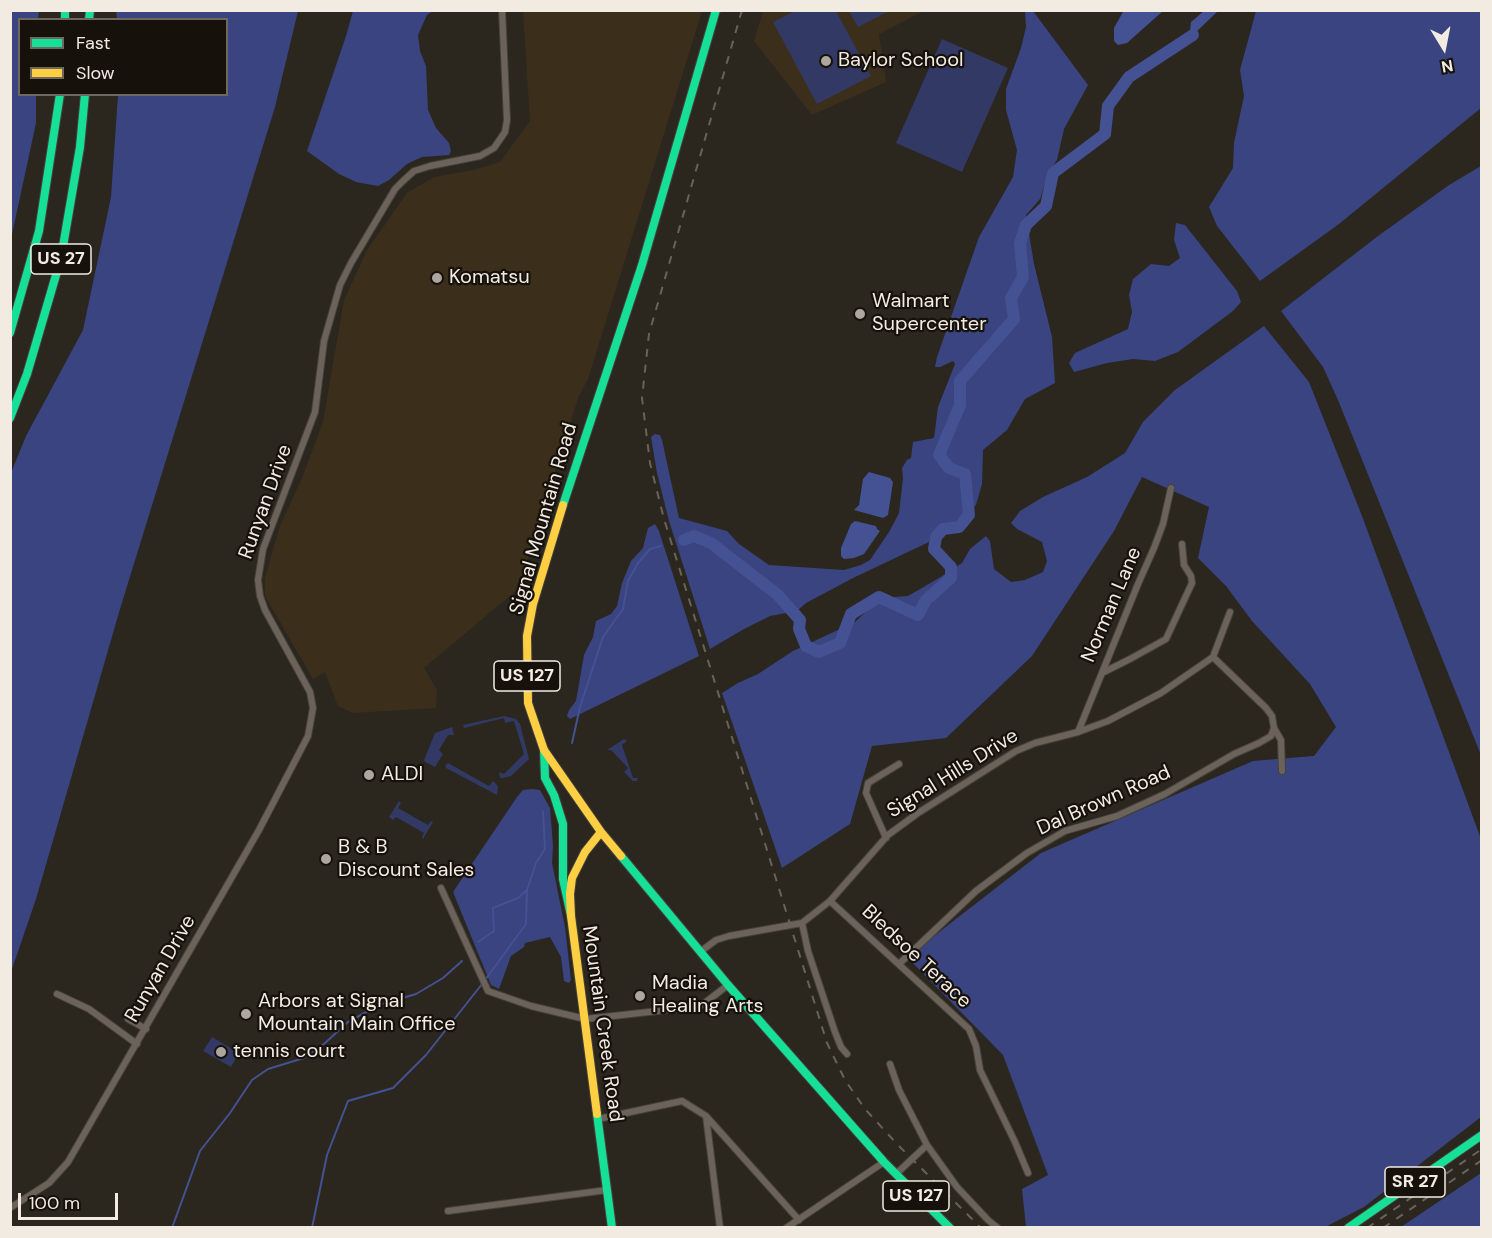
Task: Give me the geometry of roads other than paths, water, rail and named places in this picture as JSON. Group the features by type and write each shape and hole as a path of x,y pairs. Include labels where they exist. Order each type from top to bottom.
{"main road":[{"name":"Signal Mountain Road","path":"716,10 642,265 569,484 533,604 527,636 528,703 544,750 601,832 728,985 884,1162 931,1211 950,1227"},
{"name":"US 27","path":"10,333 39,231 60,96"},
{"name":"US 27","path":"10,418 31,364 61,258 77,167 84,96"},
{"path":"544,750 545,778 554,795 563,824 562,879 571,916"},
{"name":"Mountain Creek Road","path":"601,832 581,858 572,878 570,894 612,1227"},
{"name":"SR 27","path":"1348,1227 1482,1135"}],"street":[{"name":"Runyan Drive","path":"10,1208 49,1183 68,1162 260,830 308,736 313,718 310,692 265,610 260,596 258,580 263,549 315,412 324,341 340,285 356,254 394,189 414,171 480,156 494,148 502,138 507,120 502,10"},
{"name":"Norman Lane","path":"1078,732 1154,548 1163,524 1171,488"},
{"path":"1101,673 1166,639 1192,583 1191,576 1184,565 1182,544"},
{"path":"1230,612 1213,657 1272,716 1274,728 1281,740 1282,771"},
{"name":"Signal Hills Drive","path":"700,952 716,940 729,936 802,923 830,900 886,838 918,813 1016,751 1108,720 1161,693 1213,657"},
{"name":"Dal Brown Road","path":"899,964 976,891 1027,853 1065,831 1117,816 1165,794 1234,754 1271,736 1274,728"},
{"path":"886,838 866,793 868,783 899,764"},
{"path":"441,888 488,991 531,1006 585,1019 702,1005 728,985"},
{"name":"Bledsoe Terace","path":"830,900 969,1029 976,1046 980,1070 1028,1173"},
{"path":"802,923 808,951 835,1032 841,1047 847,1054"},
{"path":"57,994 89,1010 137,1044"},
{"path":"128,1019 146,1029"},
{"path":"890,1064 899,1090 927,1145 957,1187 988,1220 998,1227"},
{"path":"598,1119 682,1101 706,1116 799,1220"},
{"path":"706,1116 720,1227"},
{"path":"896,1174 927,1145"},
{"path":"786,1227 884,1162"},
{"path":"448,1211 607,1190"}],"waterway":[{"path":"684,540 694,536 711,543 778,595 800,620 799,629 806,646 819,652 840,643 851,614 879,597 918,615 926,600 951,578 951,567 934,549 936,537 943,529 959,527 969,515 965,474 949,468 939,455 960,405 960,381 1014,319 1011,298 1023,277 1020,243 1026,225 1046,206 1053,173 1105,134 1108,106 1129,77 1193,35"},
{"path":"572,743 580,707 603,637 623,609 628,581 638,563 650,549 661,546"},
{"path":"485,980 526,924 527,890 536,863 545,849 543,811"},
{"path":"478,942 494,931 493,908 518,898 527,890"},
{"path":"172,1228 200,1151 252,1080 268,1069 304,1058 348,1022 379,1005 416,994 443,978 462,961"},
{"path":"312,1228 327,1155 348,1101 393,1088 426,1055 482,984"}],"railway":[{"path":"742,10 649,334 642,398 650,463 664,519 827,1043 845,1080 865,1109 981,1228"},
{"path":"1367,1228 1482,1149"},
{"path":"1383,1228 1482,1160"}],"place":[{"name":"Baylor School","path":"826,61"},
{"name":"Komatsu","path":"437,278"},
{"name":"Walmart Supercenter","path":"860,314"},
{"name":"ALDI","path":"369,775"},
{"name":"B & B Discount Sales","path":"326,859"},
{"name":"Madia Healing Arts","path":"640,996"},
{"name":"Arbors at Signal Mountain Main Office","path":"246,1014"},
{"name":"tennis court","path":"221,1052"}]}
